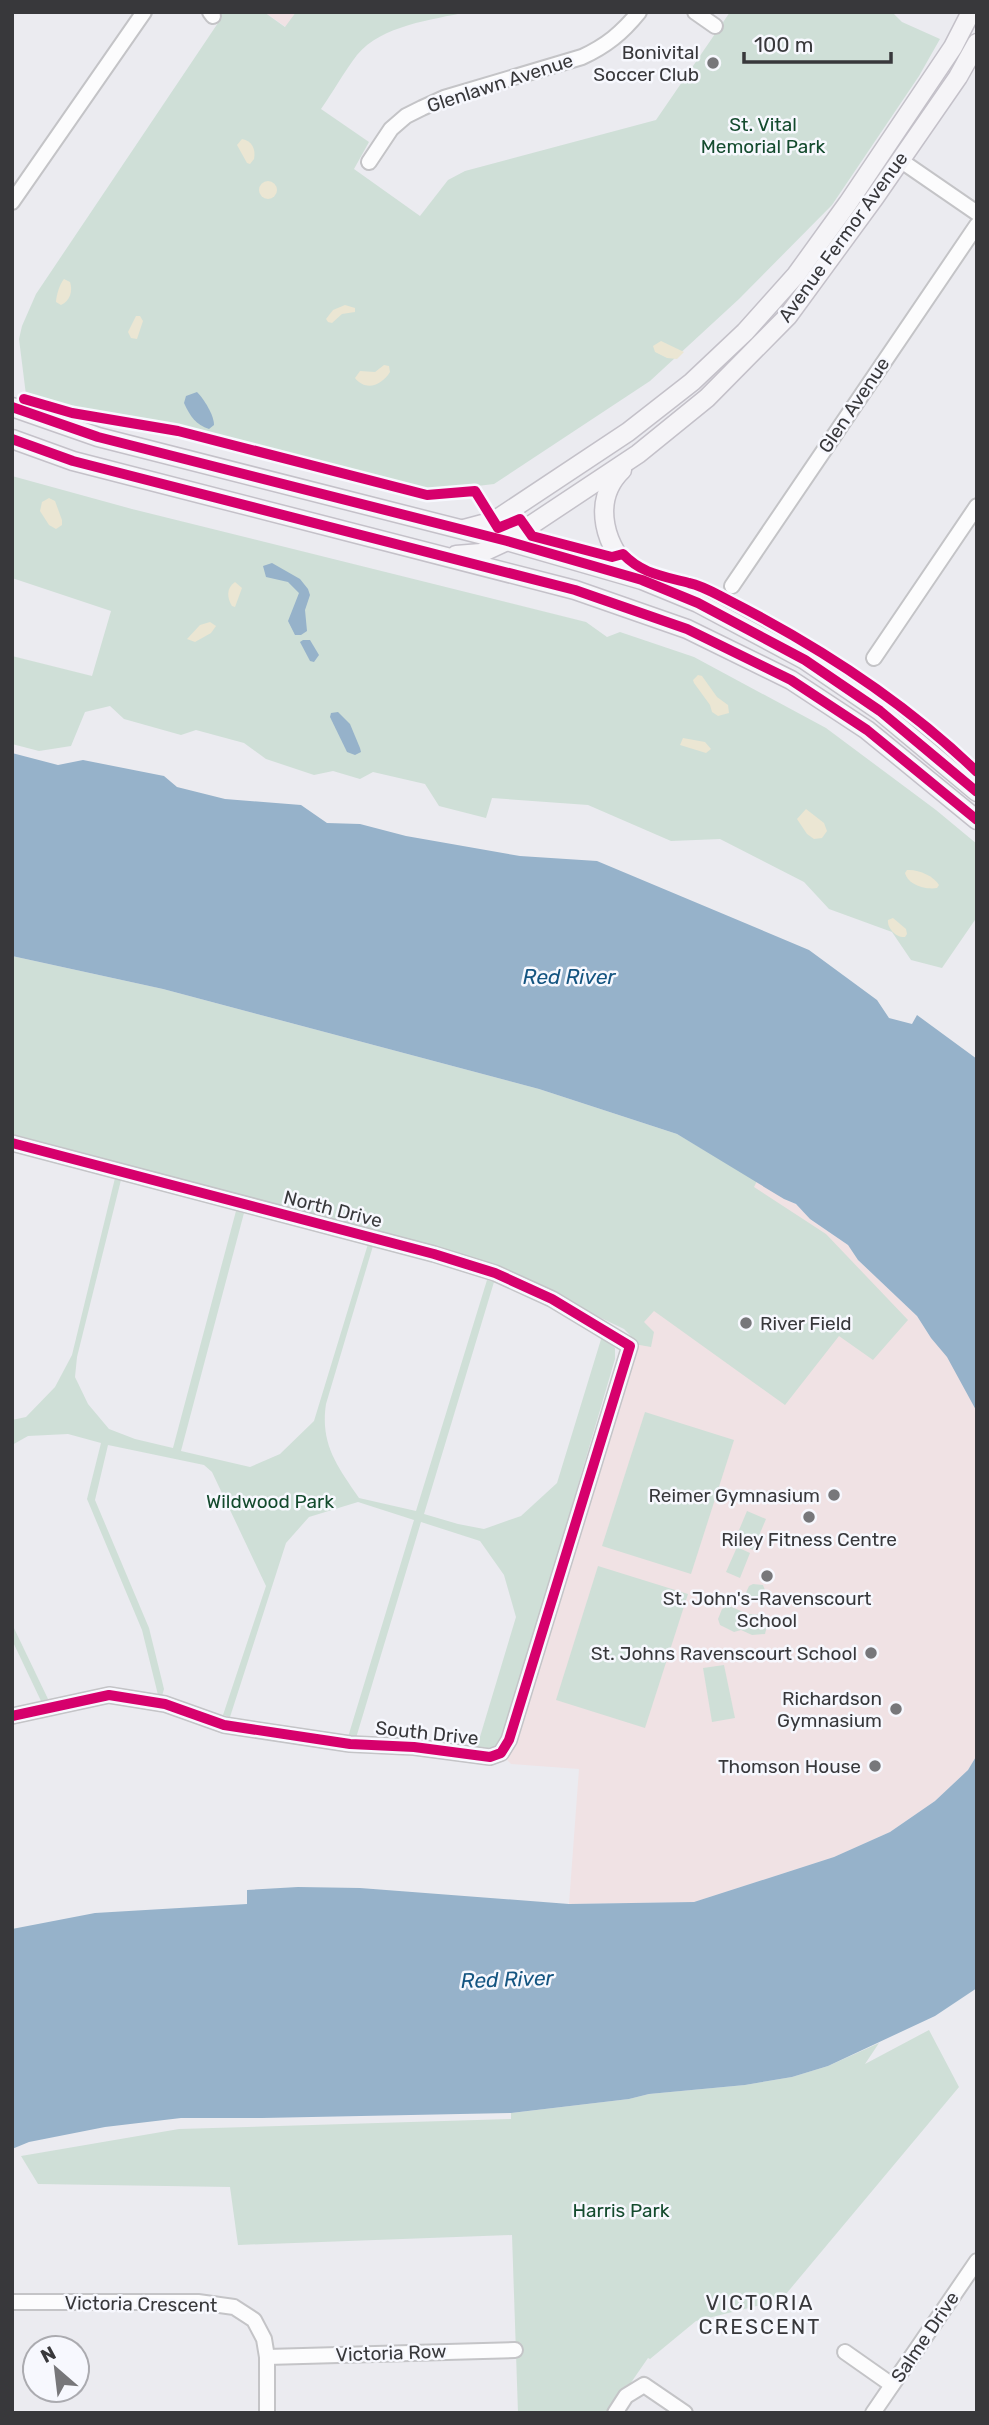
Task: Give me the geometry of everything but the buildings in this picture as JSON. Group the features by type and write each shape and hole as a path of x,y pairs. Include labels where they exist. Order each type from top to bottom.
{"main road":[{"name":"Avenue Fermor Avenue","path":"461,530 494,522 559,479 661,407 718,359 772,303 818,246 946,59 971,12"},
{"name":"Avenue Fermor Avenue","path":"438,556 481,553 507,541 638,454 707,398 788,316 958,77 977,43"},
{"path":"718,359 713,366 713,374 724,381"},
{"path":"12,407 98,437 507,541 642,580 698,603 790,651 874,706 977,792"},
{"path":"12,439 73,461 575,590 687,629 791,680 859,724 977,820"},
{"path":"638,454 613,479 604,508 608,538 616,556 642,580"},
{"path":"859,724 874,706"}],"street":[{"path":"12,202 144,12"},
{"name":"Glenlawn Avenue","path":"369,162 391,129 406,117 444,98 591,53 622,33 639,12"},
{"path":"695,12 715,26"},
{"path":"900,160 977,213"},
{"name":"Glen Avenue","path":"732,586 977,225"},
{"path":"874,658 977,506"},
{"name":"North Drive","path":"12,1143 482,1269 552,1299 630,1346"},
{"name":"South Drive","path":"12,1716 108,1695 165,1704 224,1725 287,1736 350,1744 414,1747 489,1757 501,1753 509,1740 630,1346"},
{"name":"Salme Drive","path":"873,2413 977,2261"},
{"name":"Victoria Crescent","path":"12,2302 198,2302 234,2307 254,2320 264,2339 267,2357 267,2413"},
{"name":"Victoria Row","path":"267,2357 515,2350"},
{"path":"845,2352 892,2385"},
{"path":"615,2413 626,2396 644,2385 685,2413"}],"shaded area":[{"path":"264,12 296,12 286,27"},
{"name":"St. John's-Ravenscourt School","path":"757,1181 796,1204 810,1219 848,1245 858,1260 917,1316 931,1338 948,1357 977,1412 977,1755 968,1770 935,1801 890,1832 834,1857 694,1902 569,1904 579,1769 511,1764 501,1753 624,1346"}],"green space":[{"name":"St. Vital Memorial Park","path":"216,12 264,12 285,27 296,12 467,12 408,25 367,45 357,55 321,109 369,142 354,169 420,216 448,180 465,171 656,120 730,12 892,12 902,22 940,39 919,76 832,205 739,299 650,381 494,484 427,492 234,441 93,412 26,395 19,339 36,294 222,17"},
{"path":"12,476 132,509 586,622 607,637 620,632 694,657 826,728 977,844 977,917 942,968 911,960 892,932 829,909 804,882 720,839 671,841 588,805 492,798 486,818 439,806 425,784 373,772 360,779 333,771 314,775 266,759 244,743 196,730 181,735 124,719 110,706 85,712 71,746 39,751 12,744 12,656 92,676 111,611 12,578"},
{"path":"12,956 163,989 539,1089 677,1134 757,1181 754,1187 826,1234 908,1320 873,1360 839,1336 785,1405 654,1311 644,1322 654,1332 651,1347 634,1344 624,1329 503,1271 382,1232 12,1134"},
{"name":"Wildwood Park","path":"115,1178 121,1180 77,1357 75,1377 88,1404 109,1429 135,1439 173,1448 236,1211 244,1213 181,1451 250,1467 280,1454 314,1421 368,1244 373,1246 326,1404 325,1418 332,1454 359,1498 416,1511 487,1280 494,1282 424,1514 484,1529 521,1516 557,1483 602,1336 615,1348 615,1359 505,1734 495,1747 476,1750 516,1617 504,1575 480,1541 421,1522 356,1738 348,1737 414,1520 358,1502 309,1517 286,1543 230,1717 223,1715 266,1586 212,1472 204,1465 108,1445 95,1500 149,1628 164,1689 162,1696 158,1695 142,1630 87,1499 101,1443 68,1434 28,1436 12,1445 12,1420 26,1417 55,1387 72,1355"},
{"path":"645,1412 734,1440 691,1574 602,1546"},
{"path":"747,1511 766,1519 753,1550 734,1542"},
{"path":"737,1547 750,1553 740,1578 726,1572"},
{"path":"598,1566 688,1594 645,1728 556,1700"},
{"path":"763,1585 768,1598 764,1602 744,1597 749,1586"},
{"path":"729,1606 748,1614 765,1615 765,1634 752,1635 741,1630 734,1632 720,1625 718,1619 722,1609"},
{"path":"12,1624 48,1699 41,1701 12,1640"},
{"path":"724,1665 735,1718 712,1722 703,1668"},
{"name":"Harris Park","path":"929,2030 959,2087 781,2300 696,2321 648,2358 610,2413 518,2413 512,2235 238,2245 230,2187 38,2184 21,2156 179,2129 511,2119 511,2113 792,2077 828,2066 879,2043 865,2064"}],"sand":[{"path":"242,139 254,149 254,159 250,164 237,145"},
{"path":"268,181 274,184 277,190 274,196 268,199 262,196 259,190 262,184"},
{"path":"64,279 70,282 71,292 67,301 61,305 56,299"},
{"path":"345,305 355,308 355,312 342,314 332,323 328,322 326,319 333,310"},
{"path":"136,316 140,316 143,321 137,339 131,338 128,332"},
{"path":"661,341 684,352 677,359 667,358 655,352 653,346"},
{"path":"384,365 389,366 390,372 374,385 364,385 355,378 360,371 375,372"},
{"path":"49,498 55,501 62,520 62,525 56,529 49,525 40,511 42,502"},
{"path":"235,582 242,588 235,607 230,603 228,593"},
{"path":"210,622 216,626 211,633 195,642 187,639 200,625"},
{"path":"698,675 702,676 717,697 728,705 729,713 718,716 712,712 694,683 693,680"},
{"path":"683,738 705,742 711,749 706,753 680,745"},
{"path":"806,809 824,823 827,831 822,838 814,839 807,834 797,819"},
{"path":"907,870 925,874 939,885 937,888 918,886 907,877"},
{"path":"893,918 906,929 905,937 898,936 891,929 888,920"}],"water":[{"path":"197,392 212,417 214,425 209,429 194,419 184,403 186,396"},
{"path":"272,563 300,579 308,589 310,595 305,610 307,631 301,635 295,635 288,621 299,593 288,582 266,577 263,566"},
{"path":"310,640 319,655 314,662 310,661 300,642"},
{"path":"338,712 350,724 360,748 361,752 355,755 347,752 330,717 331,713"},
{"name":"Red River","path":"12,753 58,765 83,760 164,776 177,787 225,799 301,805 327,823 360,824 406,836 520,856 597,861 809,950 877,1000 889,1018 912,1024 917,1015 977,1059 977,1412 947,1357 917,1316 858,1260 848,1245 810,1219 796,1204 677,1134 539,1089 163,989 12,956"},
{"name":"Red River","path":"977,1755 977,1988 935,2016 828,2066 792,2077 745,2085 649,2094 629,2099 511,2113 181,2118 105,2127 29,2142 12,2149 12,1929 95,1913 247,1904 247,1890 298,1887 360,1888 569,1904 694,1902 834,1857 890,1832 935,1801 968,1770"}],"cycle path":[{"path":"24,399 72,413 178,431 427,495 475,491 498,528 520,519 532,536 612,557 623,554 645,570 704,588 795,636 890,699 977,772"},
{"path":"12,407 98,437 507,541 642,580 698,603 805,660 880,711 977,792"},
{"path":"12,439 73,461 575,590 687,629 791,680 867,730 977,820"},
{"path":"12,1143 434,1254 495,1273 552,1299 630,1346 509,1740 501,1753 490,1757 414,1747 350,1744 224,1725 165,1704 109,1695 12,1716"}],"place":[{"name":"Bonivital Soccer Club","path":"713,63"},
{"name":"River Field","path":"746,1323"},
{"name":"Reimer Gymnasium","path":"834,1495"},
{"name":"Riley Fitness Centre","path":"809,1517"},
{"name":"St. John's-Ravenscourt School","path":"767,1576"},
{"name":"St. Johns Ravenscourt School","path":"871,1653"},
{"name":"Richardson Gymnasium","path":"896,1709"},
{"name":"Thomson House","path":"875,1766"}],"district":[{"name":"VICTORIA CRESCENT","path":"760,2314"}]}
